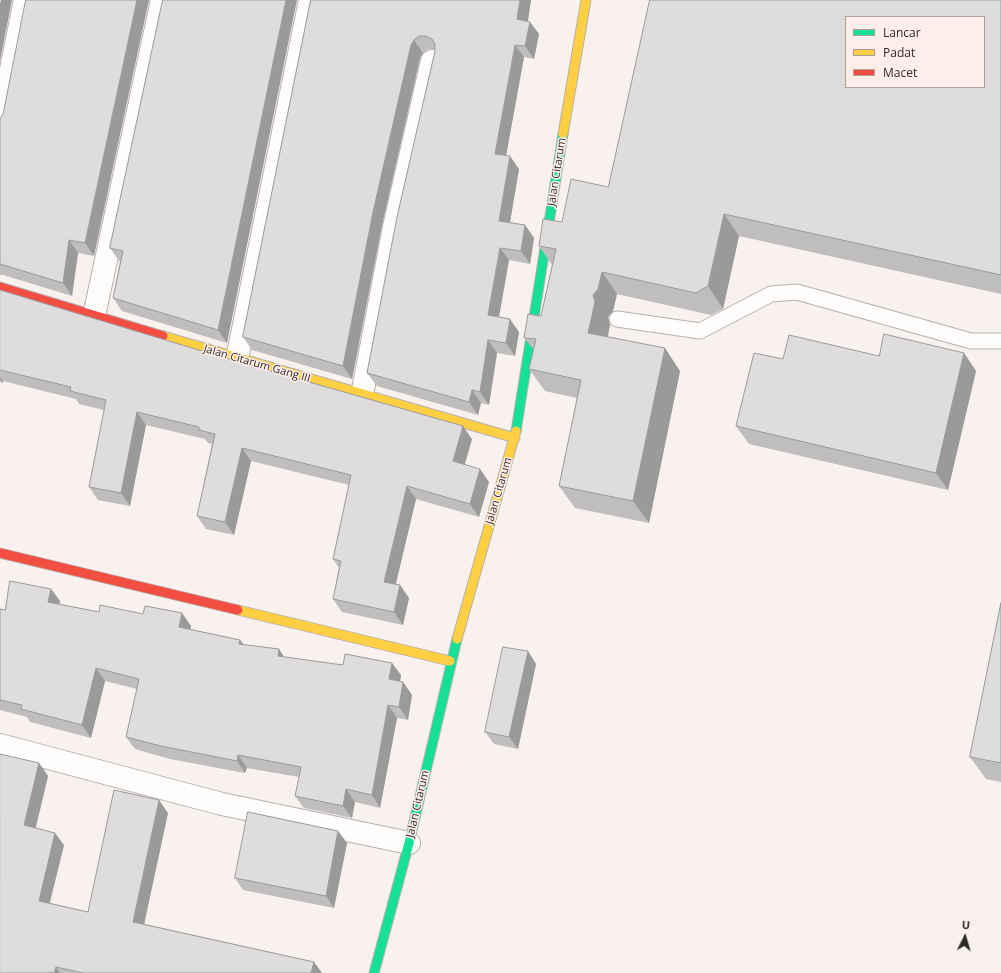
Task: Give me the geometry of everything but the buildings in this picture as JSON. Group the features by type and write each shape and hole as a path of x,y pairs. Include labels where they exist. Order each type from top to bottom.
{"street":[{"path":"0,124 25,0"},
{"path":"94,316 162,0"},
{"path":"237,359 310,0"},
{"name":"Jalan Citarum","path":"374,973 409,843 450,661 515,438 576,54 586,0"},
{"path":"362,395 394,227 432,61"},
{"name":"Jalan Citarum Gang III","path":"0,287 237,359 515,438"},
{"path":"0,552 450,661"},
{"path":"0,745 222,804 409,843"}],"lane":[{"path":"617,320 700,331 771,294 797,292 971,341 1001,341"}],"traffic: fast":[{"path":"516,431 563,134"},
{"path":"374,973 409,843 457,639"}],"traffic: slow":[{"path":"563,134 586,0"},
{"path":"163,336 515,438"},
{"path":"457,639 516,431"},
{"path":"238,610 450,661"}],"traffic: jam":[{"path":"0,287 163,336"},
{"path":"0,553 238,610"}]}
